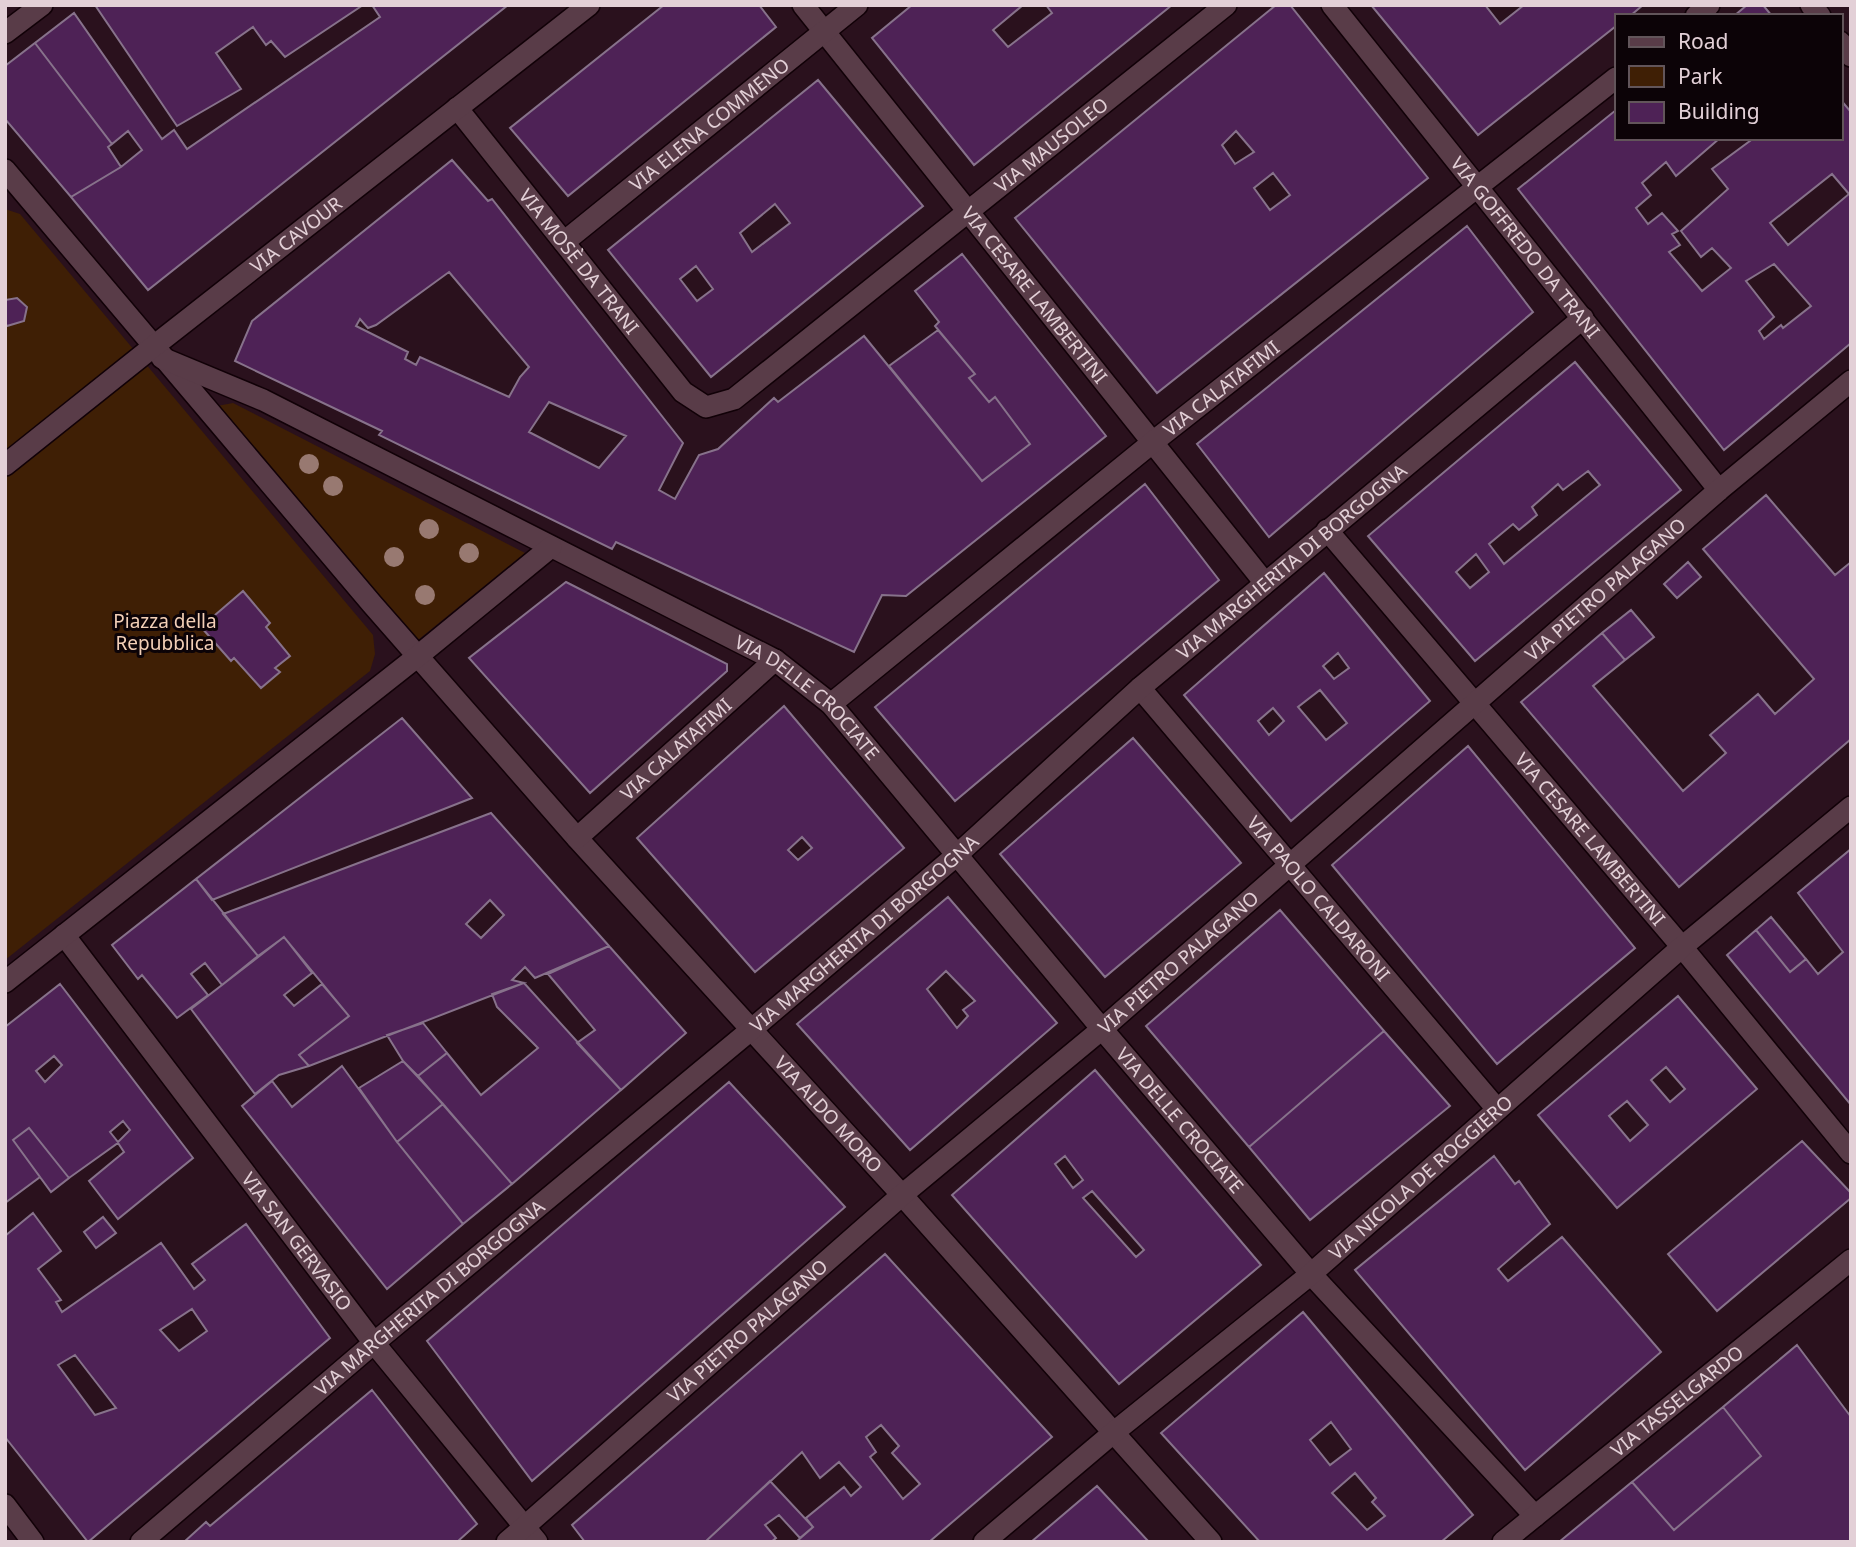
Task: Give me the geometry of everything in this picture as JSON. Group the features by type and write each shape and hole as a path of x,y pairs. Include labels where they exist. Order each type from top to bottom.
{"street":[{"path":"5,33 42,5"},
{"name":"VIA CAVOUR","path":"5,466 158,352 457,108 589,5"},
{"name":"VIA CESARE LAMBERTINI","path":"803,5 1265,583"},
{"name":"VIA ELENA COMMENO","path":"564,242 857,5"},
{"name":"VIA MAUSOLEO","path":"706,407 734,399 1226,5"},
{"name":"VIA GOFFREDO DA TRANI","path":"1332,5 1719,490"},
{"name":"VIA CALATAFIMI","path":"831,704 1153,442 1615,79"},
{"name":"VIA MOSÈ DA TRANI","path":"457,108 682,392 706,407"},
{"path":"6,174 418,656"},
{"name":"VIA MARGHERITA DI BORGOGNA","path":"141,1542 374,1343 958,854 1140,688 1326,530 1583,318"},
{"path":"5,982 418,656 551,547 263,400 158,352"},
{"name":"VIA PIETRO PALAGANO","path":"507,1542 531,1534 902,1195 1102,1029 1719,490 1851,381"},
{"name":"VIA CESARE LAMBERTINI","path":"1326,530 1682,947 1851,1153"},
{"name":"VIA DELLE CROCIATE","path":"551,547 775,660 831,704 1311,1274 1535,1516"},
{"name":"VIA ALDO MORO","path":"418,656 577,838 902,1195 1211,1542"},
{"name":"VIA CALATAFIMI","path":"577,838 775,660"},
{"name":"VIA PAOLO CALDARONI","path":"1140,688 1497,1109"},
{"name":"VIA NICOLA DE ROGGIERO","path":"985,1542 1113,1433 1311,1274 1682,947 1851,807"},
{"name":"VIA SAN GERVASIO","path":"64,935 374,1343 531,1534"},
{"name":"VIA TASSELGARDO","path":"1503,1542 1851,1260"},
{"path":"5,1505 33,1542"}],"green space":[{"name":"Piazza della Repubblica","path":"5,209 20,214 373,635 375,654 370,671 5,960"},
{"path":"233,403 525,553 418,640 217,406"}],"building":[{"path":"95,5 363,5 285,57 271,41 266,45 253,27 216,53 241,89 177,126"},
{"path":"372,5 508,5 148,290 71,197 121,167 142,150 128,131 112,144 35,43 74,13 162,139 174,130 187,149 380,17"},
{"path":"664,5 759,5 776,27 568,196 510,128"},
{"path":"912,5 1023,5 993,30 1008,47 1052,13 1046,5 1172,5 974,165 872,38"},
{"path":"1276,5 1290,5 1428,178 1157,393 1015,218","holes":["1236,131 1254,152 1235,164 1222,145","1273,173 1290,195 1270,210 1254,188"]},
{"path":"1371,5 1485,5 1500,24 1524,5 1643,5 1632,14 1615,14 1615,27 1478,135"},
{"path":"1747,5 1763,5 1770,14 1736,14"},
{"path":"35,43 112,144 108,147 121,167 71,197 5,119 5,66"},
{"path":"818,80 923,206 711,377 608,250","holes":["775,204 790,223 752,252 740,233","696,266 713,289 697,301 680,279"]},
{"path":"1842,101 1851,112 1851,343 1724,450 1518,189 1615,111 1615,140 1718,140 1676,176 1666,162 1642,183 1651,195 1636,208 1648,224 1662,213 1678,231 1672,234 1680,245 1669,252 1702,291 1731,268 1712,248 1701,257 1681,231 1728,189 1712,169 1751,140 1842,140","holes":["1832,174 1849,194 1788,245 1770,223","1774,264 1811,306 1764,339 1759,331 1774,317 1746,281"]},
{"path":"452,160 488,201 492,199 683,443 659,490 675,499 699,455 718,449 774,398 778,402 864,336 982,481 1030,444 995,397 989,402 969,378 975,374 935,326 939,322 915,291 962,254 1106,436 906,596 882,595 854,652 616,542 612,549 379,435 382,431 235,361 252,321","holes":["449,272 529,367 509,397 420,357 416,365 405,359 408,352 356,326 360,319 368,328 376,325","549,402 626,436 599,468 529,432"]},
{"path":"1467,226 1533,312 1269,537 1197,444"},
{"path":"17,298 27,307 24,321 7,326 5,300"},
{"path":"938,330 975,374 969,378 989,402 995,397 1030,444 982,481 889,366"},
{"path":"1575,362 1681,490 1475,661 1368,536","holes":["1588,471 1600,485 1504,564 1489,544 1513,524 1519,530 1537,515 1532,507 1558,484 1563,490","1476,554 1489,572 1470,588 1456,572"]},
{"path":"1145,484 1219,580 955,801 875,707"},
{"path":"1766,495 1835,575 1851,562 1851,739 1679,887 1521,702 1602,633 1625,660 1593,686 1683,791 1726,753 1710,735 1758,694 1775,714 1814,679 1703,549"},
{"path":"1688,562 1701,577 1677,598 1664,584"},
{"path":"1324,573 1430,701 1291,821 1184,695","holes":["1338,653 1349,668 1334,679 1323,666","1320,690 1347,723 1326,740 1298,707","1273,708 1284,721 1269,735 1258,721"]},
{"path":"566,582 727,664 727,671 590,793 469,658"},
{"path":"243,591 270,623 266,627 290,656 275,668 280,672 261,688 234,658 231,661 201,627"},
{"path":"1631,610 1654,637 1625,660 1602,633"},
{"path":"784,706 904,848 755,972 637,838","holes":["802,837 812,848 798,860 788,850"]},
{"path":"402,718 472,798 212,900 196,879"},
{"path":"1133,738 1241,863 1105,977 1000,854"},
{"path":"1468,746 1635,948 1497,1064 1332,865"},
{"path":"491,813 609,946 535,978 525,967 512,980 524,983 309,1066 299,1055 349,1016 284,937 258,956 223,914","holes":["490,900 504,915 481,938 466,924"]},
{"path":"1851,849 1851,1105 1727,955 1756,930 1790,972 1806,959 1818,974 1843,952 1798,893"},
{"path":"196,879 258,956 222,985 205,963 191,974 208,995 177,1018 142,975 138,979 112,945"},
{"path":"948,897 1057,1023 910,1150 797,1024","holes":["946,971 975,1001 963,1010 968,1016 957,1028 927,989"]},
{"path":"1280,910 1384,1031 1249,1147 1146,1026"},
{"path":"1771,917 1806,959 1790,972 1756,930"},
{"path":"284,937 312,973 284,995 294,1006 322,984 349,1016 299,1055 309,1066 279,1075 255,1094 191,1009"},
{"path":"609,946 686,1033 621,1090 577,1043 595,1030 548,974"},
{"path":"524,983 621,1090 512,1184 418,1076 447,1053 481,1095 538,1048 497,1007 492,994"},
{"path":"60,984 193,1158 118,1219 89,1181 124,1152 118,1143 69,1178 29,1128 13,1140 40,1177 5,1203 5,1027","holes":["54,1056 62,1065 45,1082 36,1071","123,1121 130,1130 118,1142 110,1132"]},
{"path":"1678,996 1757,1089 1617,1208 1538,1115","holes":["1666,1067 1685,1089 1670,1102 1651,1080","1627,1101 1648,1125 1630,1141 1609,1116"]},
{"path":"423,1023 447,1053 418,1076 403,1061 387,1035"},
{"path":"1384,1031 1450,1106 1310,1220 1249,1147"},
{"path":"403,1061 443,1104 397,1142 359,1088"},
{"path":"342,1066 397,1142 463,1224 387,1289 242,1106 272,1081 292,1107"},
{"path":"1095,1070 1261,1265 1119,1384 952,1195","holes":["1065,1156 1083,1180 1073,1188 1055,1164","1092,1191 1144,1250 1136,1257 1083,1198"]},
{"path":"729,1082 845,1207 532,1481 427,1341"},
{"path":"443,1104 512,1184 463,1224 397,1142"},
{"path":"29,1128 69,1178 51,1192 13,1140"},
{"path":"1802,1141 1851,1193 1851,1198 1717,1311 1668,1254"},
{"path":"1494,1156 1515,1184 1519,1181 1550,1224 1498,1269 1508,1281 1562,1237 1661,1352 1525,1470 1355,1270"},
{"path":"33,1213 61,1251 38,1269 61,1300 56,1302 62,1312 161,1243 194,1289 205,1280 192,1264 246,1224 330,1338 88,1542 5,1437 5,1236","holes":["192,1309 207,1331 179,1351 160,1330","75,1355 116,1408 95,1415 58,1365"]},
{"path":"103,1217 116,1233 96,1248 84,1232"},
{"path":"885,1254 1052,1437 929,1542 796,1542 813,1527 806,1518 844,1487 851,1496 861,1487 839,1462 820,1478 802,1452 705,1542 585,1542 572,1525","holes":["881,1425 899,1446 892,1453 920,1484 903,1499 870,1457 876,1452 866,1437"]},
{"path":"1303,1312 1473,1515 1441,1542 1260,1542 1161,1433","holes":["1331,1422 1351,1449 1330,1465 1310,1440","1355,1473 1376,1498 1372,1502 1385,1516 1367,1530 1332,1493"]},
{"path":"1797,1345 1851,1417 1851,1542 1559,1542 1632,1482 1674,1530 1761,1456 1723,1407"},
{"path":"372,1390 477,1524 457,1542 184,1542 206,1522 210,1526"},
{"path":"1723,1407 1761,1456 1674,1530 1632,1482"},
{"path":"770,1481 813,1527 800,1538 779,1515 765,1525 776,1538 771,1542 705,1542"},
{"path":"1097,1486 1149,1542 1031,1542"}]}
